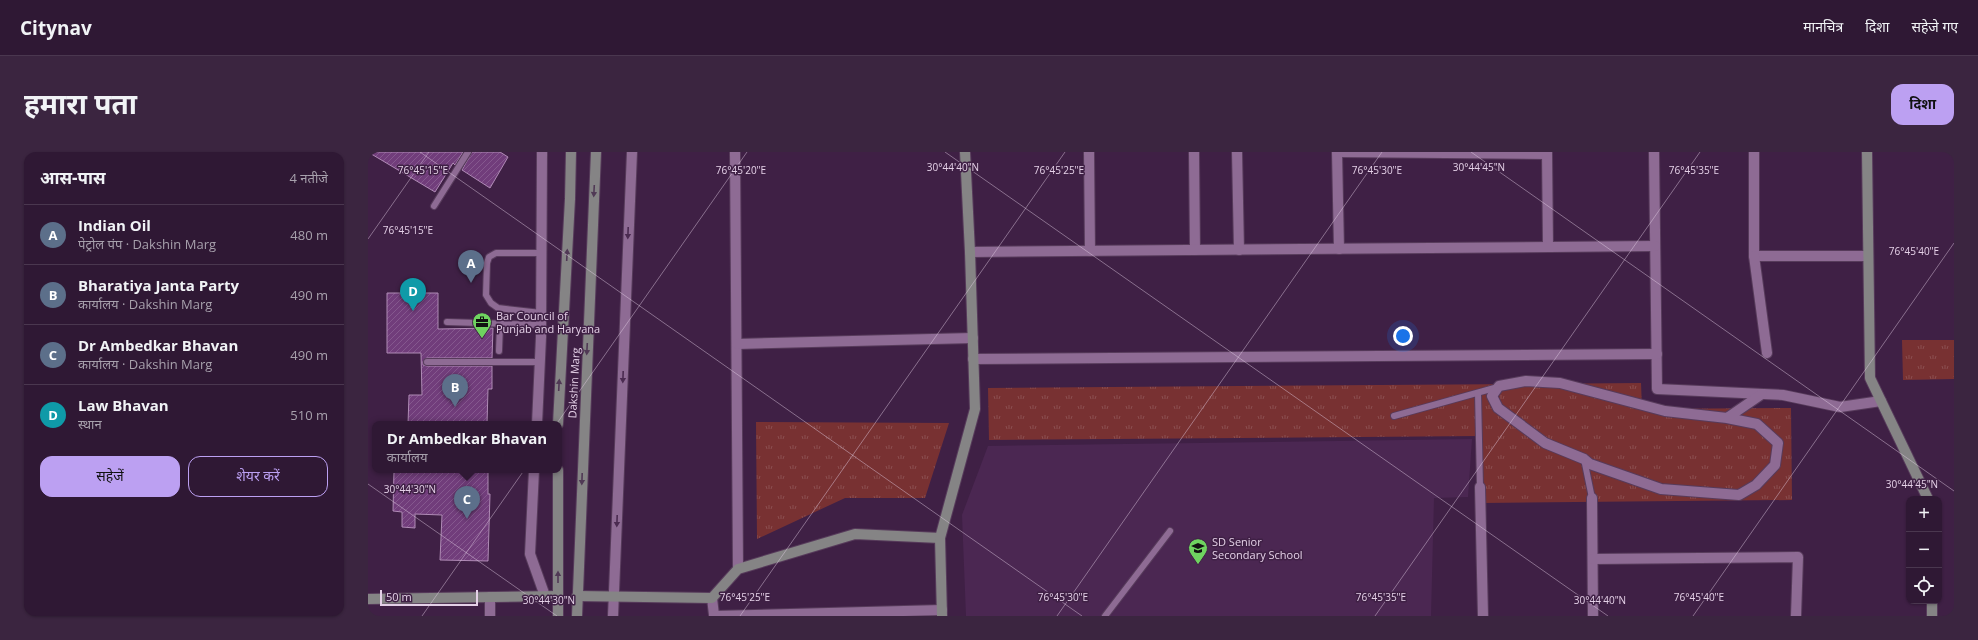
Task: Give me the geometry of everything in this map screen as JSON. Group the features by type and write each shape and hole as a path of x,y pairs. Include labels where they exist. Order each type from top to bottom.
{"street":[{"path":"536,421 541,325 542,152"},
{"name":"Dakshin Marg","path":"558,421 570,199 571,152"},
{"name":"Dakshin Marg","path":"577,616 596,152"},
{"path":"613,616 632,152"},
{"path":"736,152 738,569"},
{"path":"940,538 855,534 738,569 712,598 714,615 942,613 940,538 975,409 965,152"},
{"path":"1089,152 1090,251"},
{"path":"1194,152 1195,250"},
{"path":"1237,152 1239,250"},
{"path":"1339,249 1337,152 1547,153 1548,246"},
{"path":"1654,152 1657,389 1783,395 1840,407 1881,401"},
{"path":"1754,152 1754,256 1767,353"},
{"path":"1867,152 1870,378 1927,496"},
{"path":"970,252 1655,246"},
{"path":"1754,256 1868,256"},
{"path":"737,344 973,338"},
{"path":"974,359 1657,354"},
{"path":"1526,381 1560,384 1665,411 1727,418 1757,424 1778,443 1775,465 1756,485 1739,495 1661,489 1590,464 1584,459 1545,443 1498,408 1492,396 1499,386 1526,381"},
{"path":"1727,418 1762,394"},
{"path":"534,473 530,554 545,596"},
{"path":"558,473 558,616"},
{"path":"1480,487 1483,616"},
{"path":"1592,498 1593,616"},
{"path":"1593,559 1798,557 1796,616"},
{"path":"368,599 558,596"},
{"path":"577,596 712,598"},
{"path":"490,597 490,616"},
{"path":"1932,604 1932,616"}],"lane":[{"path":"434,206 468,152"},
{"path":"541,253 496,253 489,257 487,263 486,295 491,303 498,308 541,312"},
{"path":"447,322 541,325"},
{"path":"499,351 500,324"},
{"path":"427,362 540,362"},
{"path":"1394,416 1499,386"},
{"path":"1478,392 1480,487"},
{"path":"1584,459 1592,498"},
{"path":"1105,616 1170,531"}],"shaded area":[{"name":"SD Senior Secondary School","path":"1472,439 1468,497 1434,498 1431,616 966,616 962,515 988,446"}],"green space":[{"path":"1902,340 1954,340 1954,379 1903,380"},
{"path":"1641,383 1642,409 1791,408 1792,500 1481,503 1480,436 989,440 988,388"},
{"path":"756,422 949,423 925,498 845,498 757,539"}],"building":[{"path":"368,152 463,152 455,165 453,163 435,192"},
{"path":"472,152 500,152 508,157 490,188 462,170"},
{"path":"387,293 438,293 438,329 493,328 492,358 427,358 423,362 423,365 427,366 492,366 492,389 488,389 487,421 408,421 409,395 422,395 421,353 387,353"},
{"path":"394,473 488,473 488,494 490,494 488,561 440,560 442,515 415,514 415,528 402,527 402,512 393,511"}],"place":[{"name":"Indian Oil","path":"471,283"},
{"name":"Law Bhavan","path":"413,311"},
{"name":"Bar Council of Punjab and Haryana","path":"482,339"},
{"name":"Bharatiya Janta Party","path":"455,407"},
{"name":"Dr Ambedkar Bhavan","path":"467,519"},
{"name":"SD Senior Secondary School","path":"1198,565"}]}
